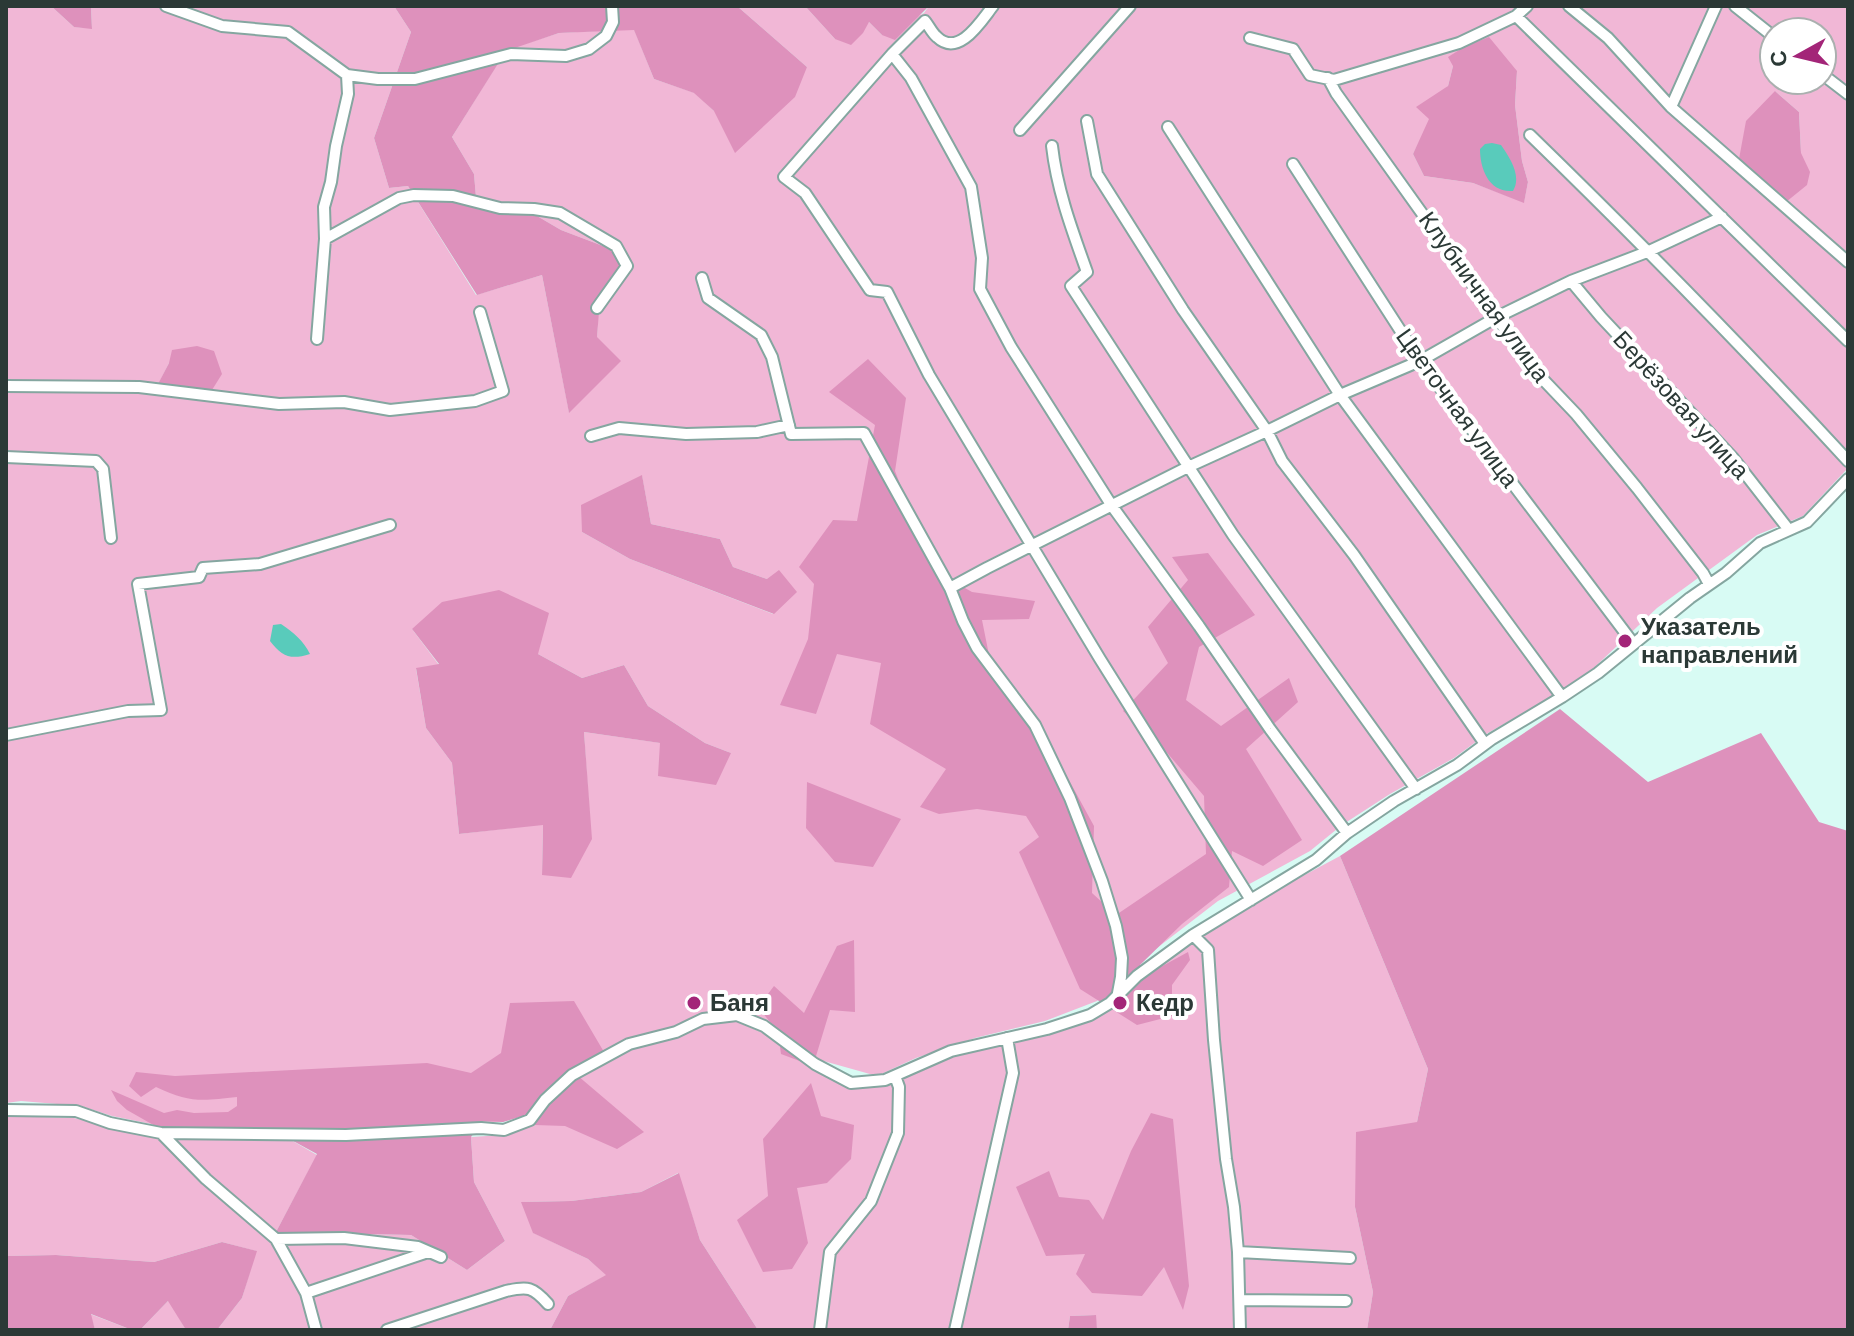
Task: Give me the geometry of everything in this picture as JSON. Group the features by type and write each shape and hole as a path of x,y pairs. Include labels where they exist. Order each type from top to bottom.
{"street":[{"path":"166,6 222,26 288,32 347,75 378,79 415,79 511,54 566,56 589,49 606,36 613,22 612,6"},
{"path":"993,6 967,38 953,43 939,40 925,21 784,177 805,193 870,290 887,292 929,375 1100,659 1251,900"},
{"path":"1020,130 1130,6"},
{"path":"1250,38 1293,49 1310,75 1334,80 1459,43 1516,16 1527,6"},
{"path":"1569,6 1608,38 1671,107 1848,262"},
{"path":"1671,107 1716,6"},
{"path":"1735,6 1758,24"},
{"path":"1516,16 1848,341"},
{"path":"892,54 911,78 971,187 982,258 980,289 1011,347 1112,506 1347,833"},
{"path":"317,339 325,239 324,207 348,94 347,75"},
{"name":"Клубничная улица","path":"1328,78 1534,370 1576,414 1637,488 1709,584"},
{"path":"1087,121 1097,174 1183,310 1267,431 1282,461 1354,555 1485,744"},
{"path":"1168,127 1340,395 1562,697"},
{"path":"1530,135 1770,377 1848,461"},
{"path":"1052,146 1062,200 1087,272 1071,286 1233,535 1416,789"},
{"name":"Цветочная улица","path":"1293,164 1420,361 1633,643"},
{"path":"325,239 399,198 414,195 453,196 500,208 560,213 616,246 627,266 597,308"},
{"path":"950,588 1188,467 1420,361 1497,317 1571,281 1647,252 1722,217"},
{"path":"702,278 708,298 761,335 772,357 791,434 864,433 950,588 977,648 1035,725 1079,820 1116,926 1122,958 1118,995"},
{"name":"Берёзовая улица","path":"1571,281 1733,458 1789,530"},
{"path":"6,386 139,387 279,404 344,402 390,410 475,401 503,391 480,312"},
{"path":"591,436 619,428 686,434 757,432 789,425"},
{"path":"6,457 96,461 103,469 111,538"},
{"path":"6,1110 76,1111 110,1123 161,1133 346,1135 481,1128 504,1130 530,1120 545,1100 572,1075 629,1044 676,1032 703,1019 737,1015 764,1026 815,1064 851,1083 885,1080 951,1051 1047,1029 1090,1015 1110,1003 1137,976 1193,935 1316,860 1347,833 1394,801 1457,765 1598,673 1760,543 1807,522 1848,479"},
{"path":"6,735 128,711 161,710 138,584 199,577 203,568 260,564 390,525"},
{"path":"1193,935 1208,950 1214,1040 1238,1252 1240,1330"},
{"path":"955,1330 1013,1073 1007,1038"},
{"path":"820,1330 830,1252 871,1201 898,1133 899,1087 895,1076"},
{"path":"161,1133 206,1179 276,1239 306,1293 316,1330"},
{"path":"276,1239 344,1238 418,1247 441,1257"},
{"path":"306,1293 428,1252"},
{"path":"1238,1252 1350,1258"},
{"path":"387,1330 525,1287 538,1292 548,1304"},
{"path":"1240,1300 1346,1301"}],"shaded area":[{"path":"6,6 51,6 74,27 92,28 91,6 394,6 411,32 374,138 389,188 408,186 476,295 542,275 569,412 597,337 599,299 611,249 561,230 532,213 477,209 474,174 452,137 506,50 559,33 634,29 654,79 695,93 714,111 807,67 737,6 805,6 835,39 869,22 882,35 924,13 929,6 1848,6 1848,468 1803,516 1757,535 1657,608 1580,681 1390,794 1342,825 1310,851 1218,901 1131,968 1097,1001 1045,1021 975,1038 916,1058 877,1076 820,1060 767,1021 740,1011 628,1039 571,1069 503,1122 161,1126 81,1106 21,1101 6,1103","holes":["1453,66 1517,71 1515,105 1522,161 1528,182 1524,202 1473,183 1424,176 1413,154 1448,86","169,363 211,390 159,383","642,476 651,524 720,539 733,567 767,579 773,614 630,559 582,532","412,629 538,654 582,678 624,665 648,706 705,743 731,753 584,732 591,839 542,874 543,824 459,834 452,763 426,728 416,669 439,665"]},
{"path":"51,6 91,6 92,29 74,27"},
{"path":"394,6 737,6 807,67 795,97 735,153 714,111 694,93 654,79 634,30 559,33 506,51 452,137 474,174 477,209 532,213 561,230 611,249 621,266 600,299 597,337 621,361 569,413 542,275 477,295 408,186 389,188 374,138 411,32"},
{"path":"805,6 929,6 895,40 882,35 869,22 851,45 835,39"},
{"path":"1489,37 1517,71 1515,105 1522,161 1528,182 1524,203 1473,183 1424,176 1413,154 1429,119 1416,107 1448,86 1453,66 1448,57"},
{"path":"1770,96 1781,96 1799,112 1801,153 1810,172 1807,185 1786,202 1739,159 1746,121"},
{"path":"1492,143 1501,145 1514,167 1516,179 1513,191 1498,188 1484,172 1480,149"},
{"path":"197,346 214,351 222,374 212,390 158,384 172,350"},
{"path":"868,359 906,398 895,471 933,570 972,592 1035,601 1029,619 982,620 990,660 1034,716 1094,826 1092,893 1116,915 1206,854 1204,796 1163,748 1123,711 1168,663 1148,627 1188,580 1172,557 1208,553 1255,615 1199,647 1186,700 1221,726 1289,678 1298,702 1246,749 1302,840 1263,866 1232,851 1229,887 1182,924 1140,965 1146,975 1188,952 1190,960 1172,985 1172,1016 1137,1025 1080,989 1019,852 1039,837 1026,816 977,809 939,814 920,807 946,769 870,724 881,663 837,654 816,714 780,705 808,639 814,584 799,567 833,520 857,521 875,425 829,392"},
{"path":"642,475 651,524 720,539 733,567 767,579 779,570 797,592 774,614 630,559 582,532 581,505"},
{"path":"499,590 549,613 538,654 582,678 624,665 648,706 705,743 731,753 716,785 658,776 660,743 584,732 592,839 571,878 542,875 543,825 459,834 452,763 426,728 416,668 439,664 412,629 442,602"},
{"path":"281,624 298,637 310,654 287,656 274,646 270,641 273,625"},
{"path":"1560,709 1648,782 1761,733 1819,822 1848,831 1848,1330 1367,1330 1373,1292 1355,1207 1356,1132 1417,1122 1428,1069 1340,856"},
{"path":"807,782 901,819 873,867 835,862 806,828"},
{"path":"1340,856 1428,1069 1417,1122 1355,1207 1373,1292 1367,1330 1097,1330 1095,1315 1070,1316 1068,1330 758,1330 700,1240 678,1173 641,1192 571,1201 522,1202 534,1233 588,1259 607,1275 568,1296 550,1330 217,1330 242,1298 256,1251 222,1242 154,1262 56,1255 6,1256 6,1116 74,1118 160,1139 284,1136 317,1155 276,1232 411,1235 467,1270 505,1241 474,1182 471,1137 502,1135 535,1125 575,1081 629,1050 676,1038 704,1025 735,1021 763,1033 812,1069 847,1088 886,1085 929,1062 1102,1014 1138,979 1226,917"},
{"path":"854,940 855,1012 830,1010 813,1066 781,1054 778,1032 758,1007 774,986 804,1013 837,946"},
{"path":"574,1001 604,1052 571,1070 644,1132 617,1149 565,1126 535,1125 527,1115 503,1122 483,1121 471,1137 474,1182 505,1241 467,1270 411,1235 276,1232 317,1154 284,1136 178,1139 127,1110 111,1090 164,1113 177,1110 228,1112 237,1106 237,1097 196,1100 156,1087 141,1097 129,1086 136,1072 175,1076 427,1063 471,1073 501,1053 510,1003"},
{"path":"811,1083 821,1116 854,1125 851,1159 827,1183 797,1188 808,1243 792,1269 763,1272 737,1220 768,1196 763,1139"},
{"path":"1151,1113 1173,1119 1189,1286 1183,1310 1164,1267 1142,1296 1092,1293 1076,1274 1085,1254 1046,1256 1016,1187 1049,1171 1059,1197 1089,1200 1103,1220 1131,1151"},
{"path":"679,1173 700,1240 758,1330 550,1330 568,1296 606,1275 588,1259 533,1233 521,1202 571,1201 641,1192"},
{"path":"222,1242 257,1251 242,1298 217,1330 186,1330 168,1301 140,1330 132,1330 91,1314 95,1330 6,1330 6,1256 56,1255 154,1262"},
{"path":"169,1300 186,1330 140,1330"},
{"path":"90,1314 132,1330 95,1330"},
{"path":"1096,1315 1099,1330 1068,1330 1070,1316"}],"place":[{"name":"Указатель направлений","path":"1625,641"},
{"name":"Баня","path":"694,1003"},
{"name":"Кедр","path":"1120,1003"}]}
